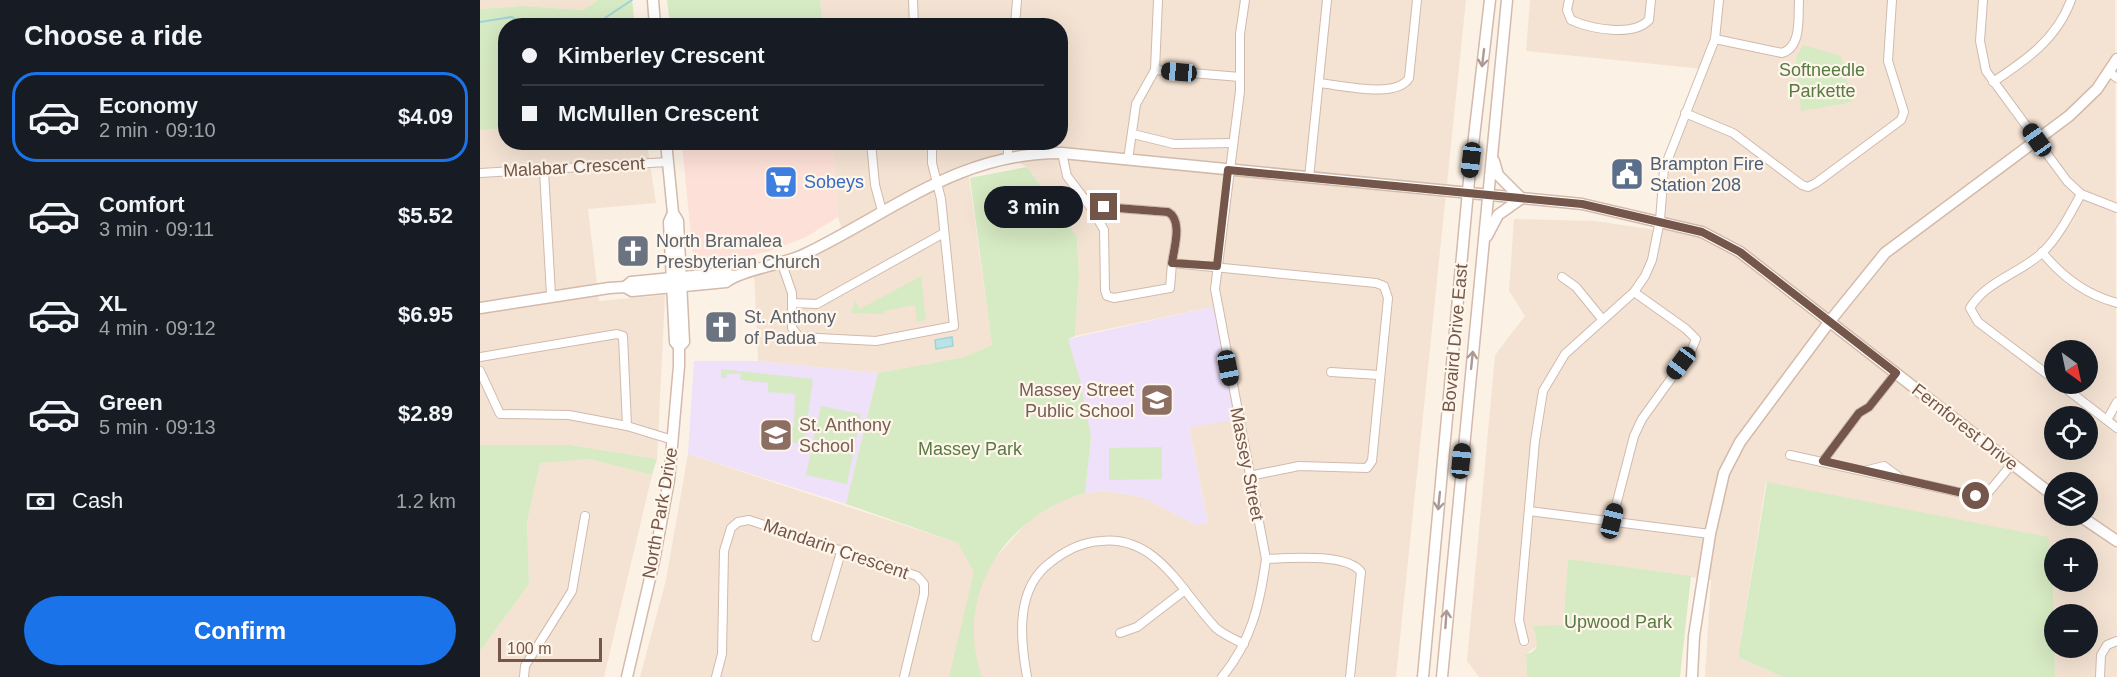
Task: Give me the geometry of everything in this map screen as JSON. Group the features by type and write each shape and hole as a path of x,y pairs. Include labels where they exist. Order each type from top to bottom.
{"street":[{"path":"653,0 654,18"},
{"path":"913,0 914,18"},
{"path":"1016,18 1017,0"},
{"path":"1128,160 1136,104 1155,70 1158,0"},
{"name":"Massey Street","path":"1222,677 1252,630 1260,603 1266,559 1216,306 1217,266 1240,77 1240,34 1245,0"},
{"path":"1309,178 1327,0"},
{"path":"1319,83 1391,90 1406,84 1409,78 1417,0"},
{"name":"Bovaird Drive East","path":"1423,677 1468,192 1490,0"},
{"name":"Bovaird Drive East","path":"1442,677 1507,0"},
{"path":"1569,0 1568,10 1571,20 1582,25 1634,30 1649,20 1651,0"},
{"path":"1524,641 1520,620 1528,511 1543,391 1565,354 1634,292 1652,260 1660,220 1664,169 1715,39 1719,0"},
{"path":"1715,39 1782,53 1788,52 1795,43 1799,0"},
{"path":"1685,113 1733,133 1802,185 1809,187 1901,120 1904,112 1888,61 1892,0"},
{"path":"1983,0 1981,54 1993,82 2067,181 2081,194 2117,208"},
{"path":"1993,82 2044,45 2057,29 2071,0"},
{"path":"1692,677 1694,636 1710,534 1724,472 1740,442 1830,321 1896,244 2082,105 2113,75 2117,59"},
{"path":"1155,70 1240,77"},
{"path":"1133,134 1174,144 1233,142"},
{"name":"North Park Drive","path":"627,677 654,561 669,480 673,440 679,347 675,342 678,221 673,213 667,150"},
{"path":"872,150 875,185 882,211"},
{"path":"782,264 790,285 792,328 799,337 876,341 954,326 932,150"},
{"path":"1008,150 1008,157"},
{"path":"1483,248 1498,214 1521,198 1498,175 1492,150"},
{"path":"1062,153 1067,176 1092,209 1104,230 1107,296 1114,298 1170,288 1176,222 1174,215 1168,212 1104,207 1092,209"},
{"name":"Fernforest Drive","path":"480,308 551,295 625,287 632,291 678,282 726,282 733,276 782,264 936,182 975,165 1008,157 1062,153 1582,204 1660,220 1709,235 1740,252 2044,489"},
{"name":"Malabar Crescent","path":"480,172 544,171 668,162"},
{"path":"544,171 551,295"},
{"path":"2044,372 1978,322 1970,308 1981,294 2042,252 2063,226 2081,194"},
{"path":"792,303 817,304 944,233"},
{"path":"2042,252 2054,267 2094,297 2117,303"},
{"path":"1172,263 1376,283 1384,286 1388,298 1372,461 1367,468 1299,466 1249,476"},
{"path":"1562,277 1576,287 1602,320"},
{"path":"1612,521 1638,428 1661,389 1691,351 1695,339 1686,328 1634,292"},
{"path":"480,357 617,334 623,336 627,426"},
{"path":"480,371 500,414 569,415 627,426 673,440"},
{"path":"1331,372 1379,375"},
{"path":"1823,461 1859,413 1869,407 1896,373"},
{"path":"2073,394 2117,428"},
{"path":"2107,420 2117,402"},
{"path":"1790,455 1976,496 1987,494 2012,464"},
{"path":"1528,511 1710,534"},
{"path":"524,677 525,666 572,591 585,516"},
{"name":"Mandarin Crescent","path":"716,677 722,654 724,551 731,528 738,522 749,520 917,576 924,584 924,594 904,677"},
{"path":"2094,526 2117,542"},
{"path":"1028,677 1022,629 1026,595 1044,567 1061,554 1092,542 1125,540 1158,560 1217,629 1244,644"},
{"path":"816,637 841,552"},
{"path":"1266,559 1302,558 1347,562 1356,565 1361,572 1350,677"},
{"path":"1120,633 1137,627 1185,590"},
{"path":"2100,677 2101,655 2107,645 2117,640"}],"shaded area":[{"path":"480,0 598,0 583,10 521,6 480,9"},
{"path":"820,0 1466,0 1396,677 640,677 666,580 688,454 958,543 989,565 1029,520 1063,500 1085,493 1105,491 1142,497 1196,525 1208,522 1189,427 1216,306 1075,336 1079,275 1077,237 1027,167 1008,157 967,163 992,345 964,357 878,373 758,361 754,272 843,233 838,217 833,150 1068,150 1068,18 822,18"},
{"path":"1530,0 2115,0 2117,677 2055,677 2055,658 2098,658 2098,604 2054,604 2053,592 2098,592 2098,538 2044,538 2044,562 1766,482 1738,657 1783,677 1705,677 1711,580 1568,559 1563,625 1538,639 1537,646 1526,654 1527,677 1479,677 1467,661 1495,355 1525,316 1509,291 1514,219 1595,221 1663,231 1672,146 1704,69 1526,51"},
{"path":"498,129 498,150 648,150 656,203 588,209 599,301 665,295 657,459 571,445 480,445 480,130"},
{"path":"683,150 833,150 838,217 806,237 770,251 694,268"},
{"name":"Massey Street Public School","path":"1216,306 1234,420 1189,428 1208,523 1196,525 1142,497 1105,491 1085,493 1091,437 1068,339"},
{"name":"St. Anthony School","path":"694,361 758,361 878,373 846,504 688,454"},
{"path":"589,459 652,475 604,677 480,677 480,651 529,584 527,522 540,462"}],"green space":[{"path":"598,0 632,0 634,18 498,18 498,129 480,130 480,9 521,6 583,10"},
{"path":"667,0 820,0 822,18 669,18"},
{"name":"Softneedle Parkette","path":"1803,45 1841,56 1852,102 1801,111 1796,58"},
{"name":"Massey Park","path":"1027,167 1077,237 1079,275 1075,336 1068,339 1080,380 1091,437 1085,493 1056,504 1031,520 1010,540 993,563 981,589 975,617 975,646 982,677 949,677 974,572 958,543 846,504 878,373 964,357 992,345 970,178"},
{"path":"921,276 926,320 917,322 915,305 884,311 884,314 851,313 855,301 860,309"},
{"path":"721,369 813,379 804,445 787,441 787,427 794,427 795,394 768,392 768,383 740,380 741,374 727,374 726,378 721,378"},
{"path":"821,406 861,414 847,484 806,475"},
{"path":"480,445 571,445 657,459 652,475 589,459 540,463 527,522 529,584 480,651"},
{"path":"1162,447 1162,479 1109,480 1109,448"},
{"path":"1767,482 2048,537 2044,538 2044,592 2053,592 2054,604 2044,604 2044,658 2055,658 2055,677 1783,677 1738,657"},
{"name":"Upwood Park","path":"1568,559 1691,576 1680,677 1527,677 1526,654 1534,650 1537,643 1533,626 1563,625"}],"water":[{"path":"952,337 953,346 936,349 935,340"}],"waterway":[{"path":"605,18 632,0"},
{"path":"506,18 514,18"},
{"path":"480,22 498,19"}],"place":[{"name":"Brampton Fire Station 208","path":"1627,174"},
{"name":"Sobeys","path":"781,182"},
{"name":"North Bramalea Presbyterian Church","path":"633,251"},
{"name":"St. Anthony of Padua","path":"721,327"},
{"name":"Massey Street Public School","path":"1157,400"},
{"name":"St. Anthony School","path":"776,435"}],"route":[{"path":"1104,207 1168,212 1174,215 1176,222 1172,263 1217,266 1228,170 1582,204 1660,220 1702,232 1740,252 1896,373 1869,407 1859,413 1823,461 1862,472 1976,496"}]}
